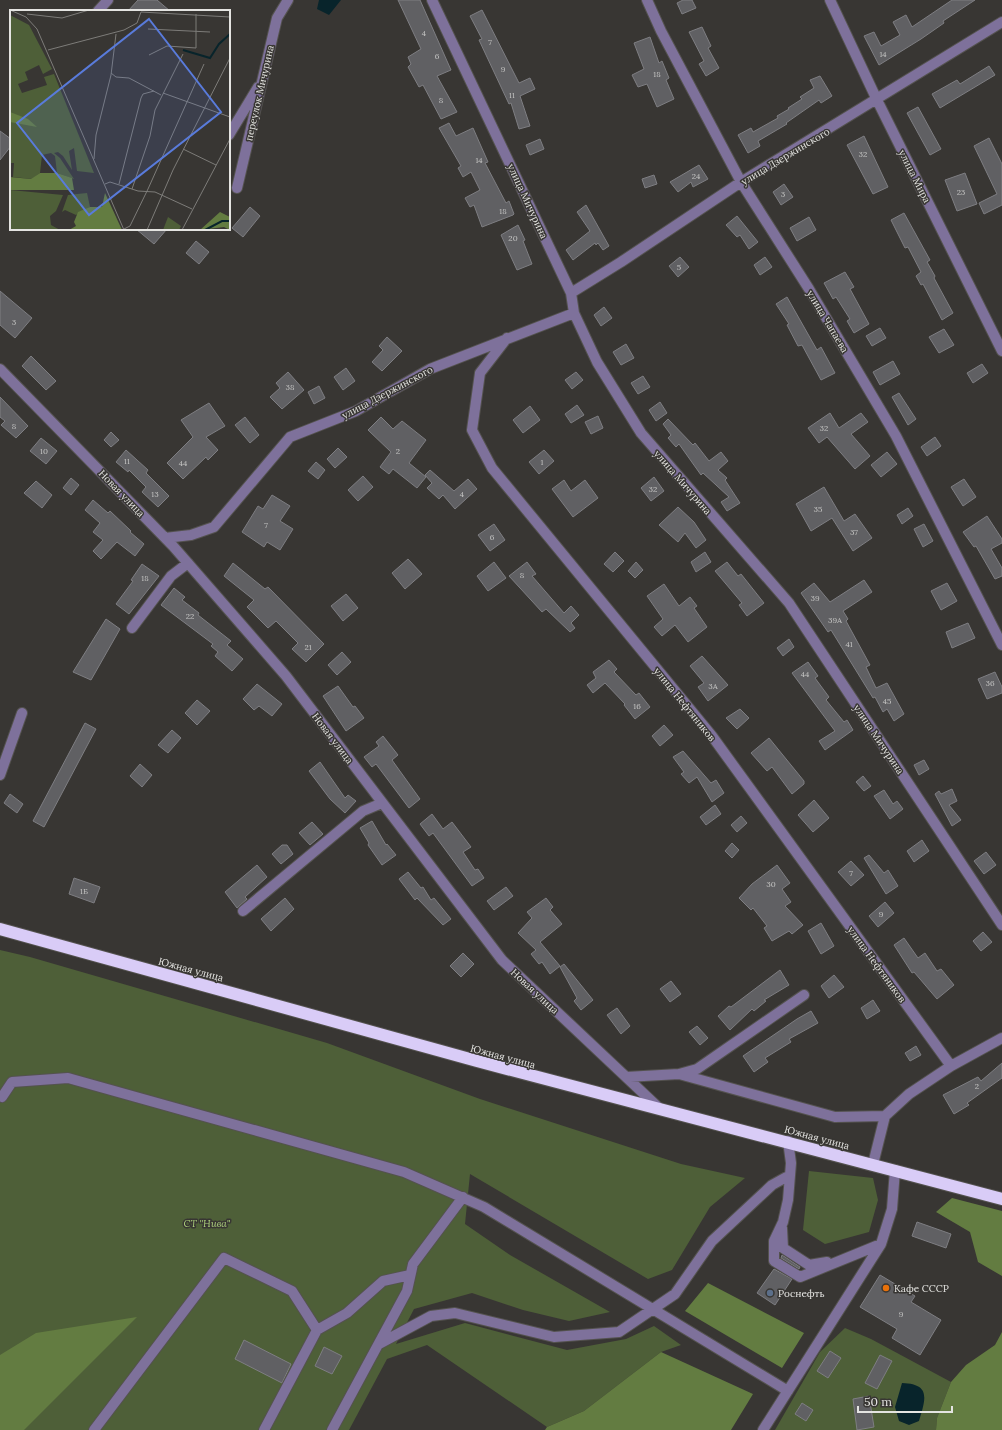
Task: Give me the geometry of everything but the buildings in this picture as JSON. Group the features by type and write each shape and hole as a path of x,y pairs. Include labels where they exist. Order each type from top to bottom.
{"highway":[{"name":"Южная улица","path":"0,929 661,1110 788,1141 1002,1198"}],"street":[{"path":"99,10 108,0"},
{"name":"переулок Мичурина","path":"237,188 277,18 288,0"},
{"name":"улица Мичурина","path":"432,0 571,293 574,313 597,362 641,433 789,603 1002,925"},
{"name":"улица Чапаева","path":"647,0 660,31 741,182 809,289 896,436 1002,645"},
{"name":"улица Мира","path":"830,0 877,100 1002,351"},
{"name":"улица Дзержинского","path":"571,293 621,262 741,182 1002,22"},
{"path":"230,133 263,79"},
{"name":"улица Дзержинского","path":"165,538 191,535 214,527 290,437 356,411 430,369 574,313"},
{"name":"улица Нефтяников","path":"507,338 480,373 472,430 492,468 712,736 951,1066"},
{"name":"Новая улица","path":"0,369 165,538 286,676 502,960 661,1110"},
{"path":"132,628 171,576 188,563"},
{"path":"0,775 22,713"},
{"path":"243,911 363,811 382,803"},
{"path":"626,1077 679,1074 697,1069 804,995"},
{"path":"873,1164 885,1116 909,1094 951,1066 1002,1038"},
{"path":"679,1074 835,1117 885,1116"},
{"path":"0,1096 2,1097 12,1082 68,1078 404,1172 484,1207 788,1391"},
{"path":"788,1141 791,1163 788,1200 781,1240 783,1248 808,1265 842,1261"},
{"path":"763,1430 882,1244 892,1209 895,1170"},
{"path":"379,1344 431,1316 456,1313 554,1337 619,1332 675,1294 712,1241 772,1185 790,1175"},
{"path":"332,1430 407,1291 413,1264 463,1197"},
{"path":"783,1222 774,1241 774,1260 800,1277 882,1244"},
{"path":"94,1430 224,1258 292,1291 317,1330"},
{"path":"264,1430 317,1330 347,1313 383,1281 410,1275"}],"green space":[{"name":"СТ \"Нива\"","path":"0,950 30,957 327,1043 480,1099 681,1164 745,1178 710,1207 672,1270 648,1279 470,1174 465,1224 510,1255 610,1312 569,1321 523,1310 472,1293 414,1309 396,1344 465,1323 567,1350 626,1339 654,1326 681,1345 661,1352 584,1411 547,1427 427,1345 387,1359 349,1430 0,1430"},
{"path":"809,1171 873,1178 878,1200 869,1232 825,1244 803,1230"},
{"path":"952,1198 1002,1211 1002,1276 978,1262 970,1232 936,1212"},
{"path":"708,1283 804,1333 782,1368 685,1311"},
{"path":"137,1317 24,1430 0,1430 0,1355 36,1333"},
{"path":"845,1328 871,1339 951,1382 937,1418 936,1430 775,1430 820,1352"},
{"path":"1002,1332 1002,1430 936,1430 937,1418 951,1382 966,1365 995,1345"},
{"path":"661,1352 753,1394 731,1430 545,1430 547,1427 584,1411"}],"water":[{"path":"319,0 341,0 329,15 317,9"},
{"path":"902,1383 918,1386 924,1394 923,1406 919,1421 909,1425 899,1421 895,1407"}],"place":[{"name":"Кафе СССР","path":"886,1288"},
{"name":"Роснефть","path":"770,1293"}]}
